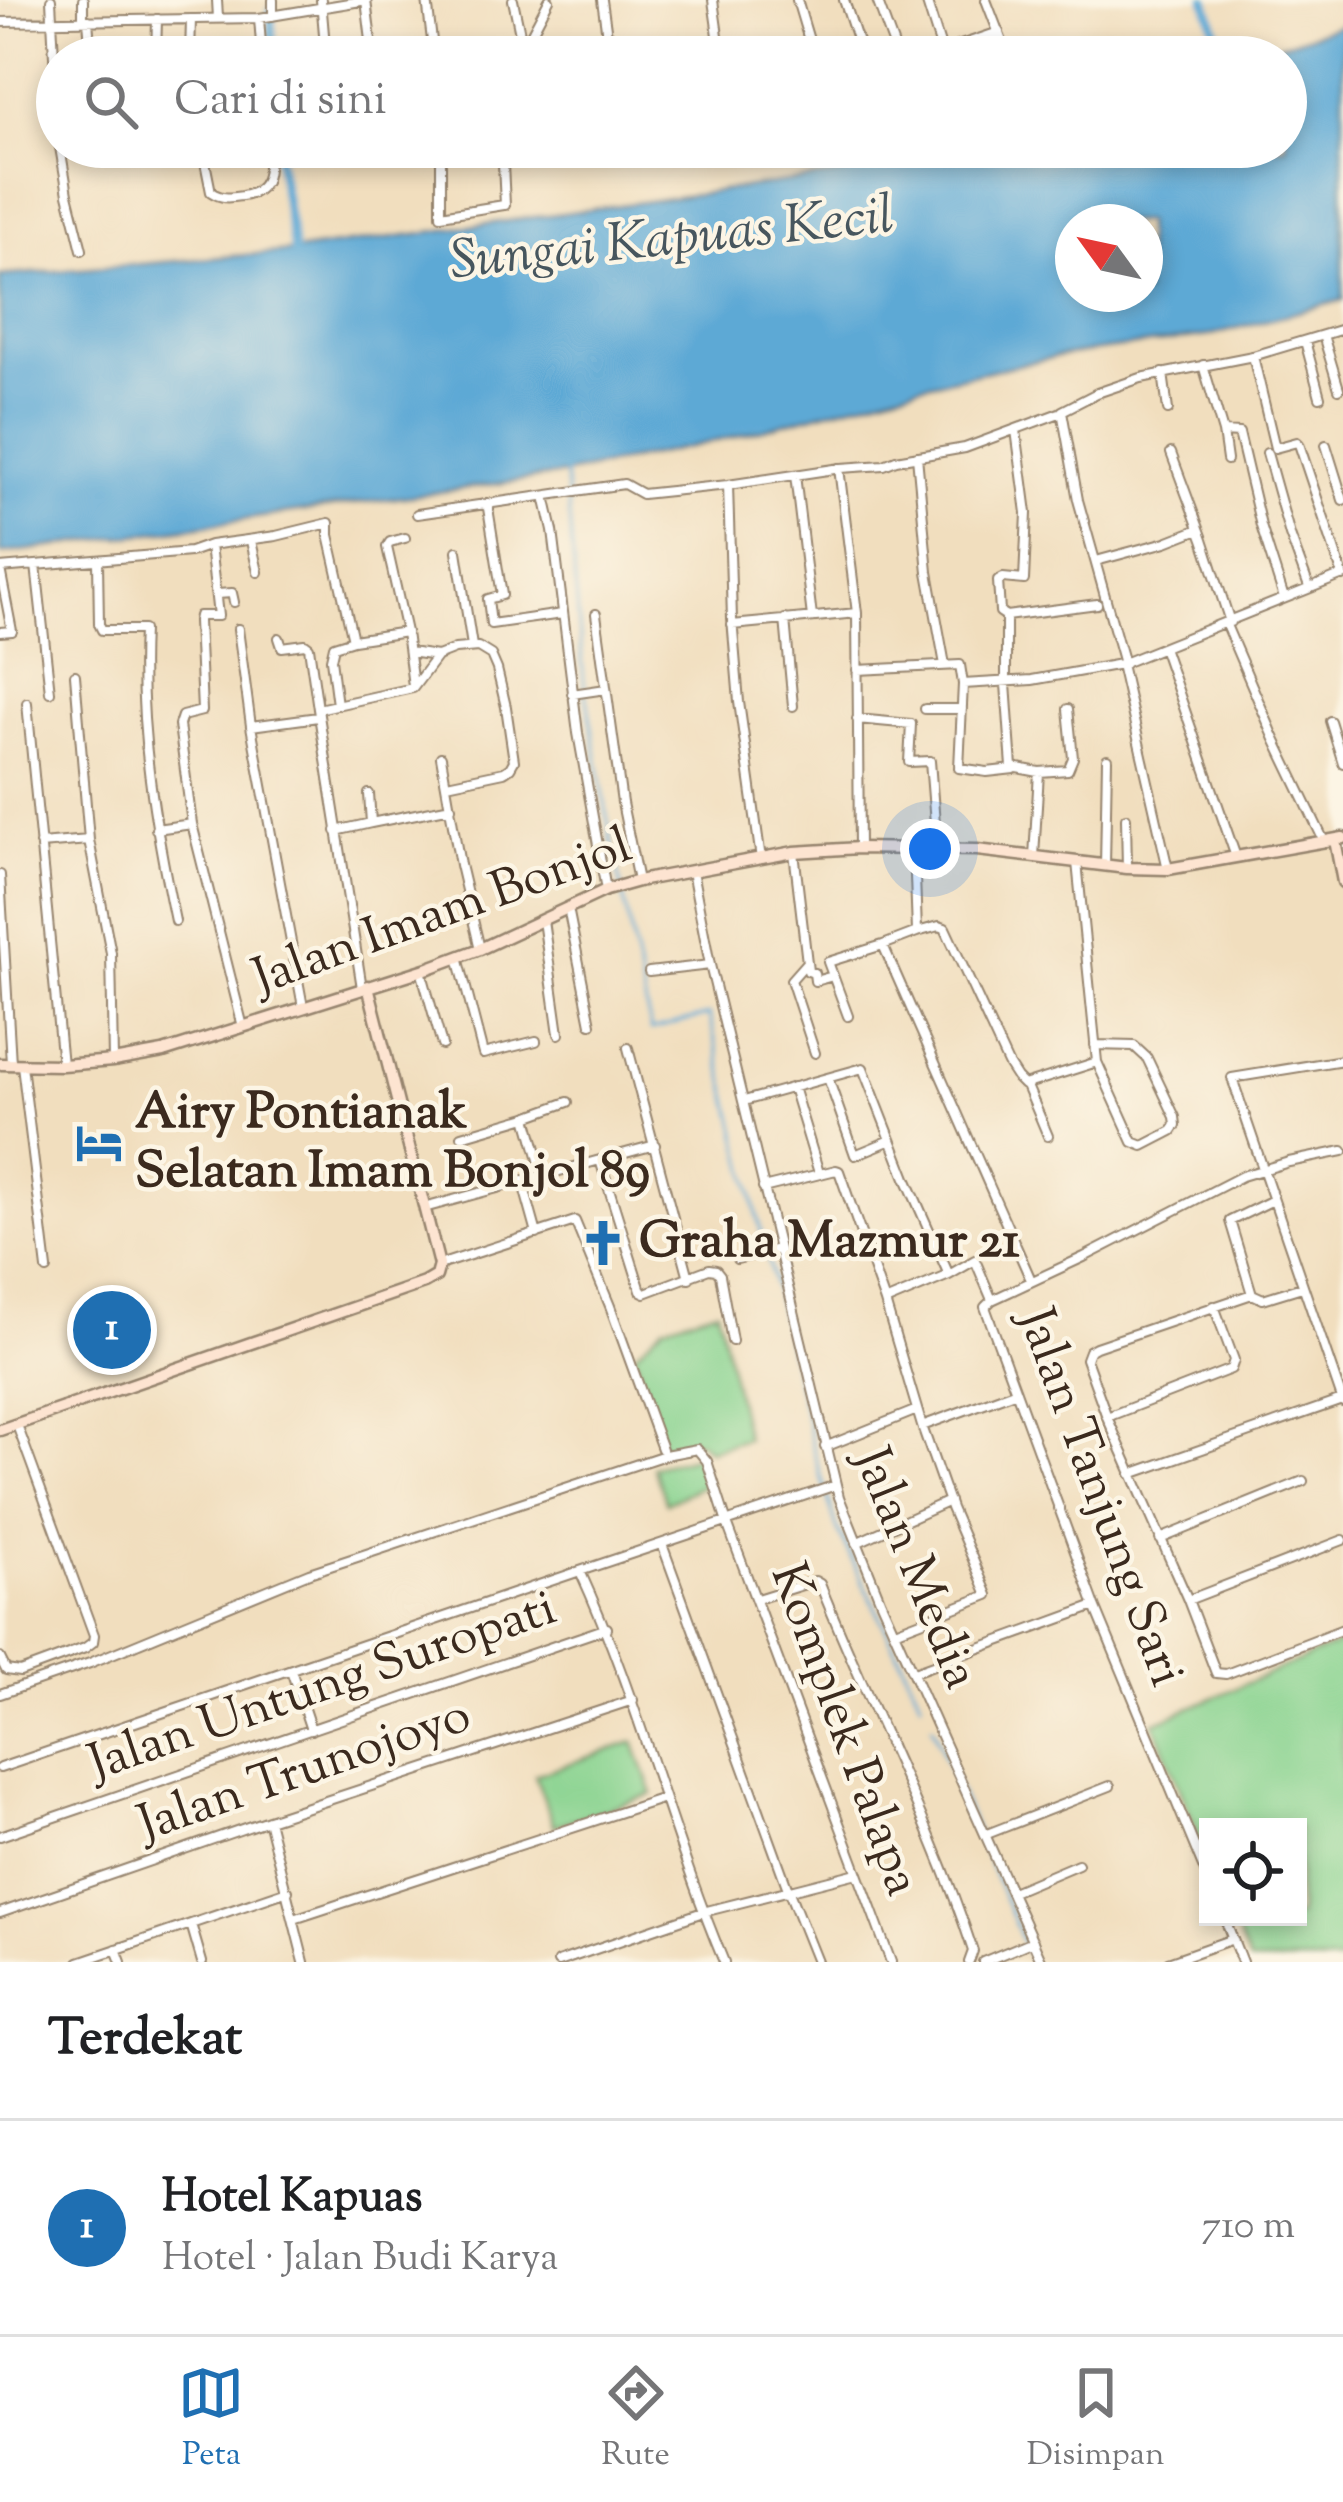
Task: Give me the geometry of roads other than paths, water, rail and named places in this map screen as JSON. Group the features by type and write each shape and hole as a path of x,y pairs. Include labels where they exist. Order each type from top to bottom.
{"main road":[{"name":"Jalan Imam Bonjol","path":"11,1064 113,1061 163,1052 480,949 608,890 794,853 937,848 1168,868 1334,840"},
{"path":"1334,840 1343,882"},
{"path":"0,1430 436,1276 439,1265 365,987"}],"street":[{"path":"50,0 52,36"},
{"path":"83,0 88,36"},
{"path":"217,0 218,18"},
{"path":"266,36 273,0"},
{"path":"0,22 269,17 321,4 366,0 370,36"},
{"path":"427,0 431,36"},
{"path":"513,0 518,36"},
{"path":"530,36 549,0"},
{"path":"602,0 607,36"},
{"path":"713,0 718,36"},
{"path":"797,0 808,36"},
{"path":"844,0 856,36"},
{"path":"877,0 890,36"},
{"path":"926,0 937,36"},
{"path":"986,0 1001,36"},
{"path":"321,4 324,36"},
{"path":"157,19 157,36"},
{"path":"191,19 191,36"},
{"path":"989,36 999,32"},
{"path":"64,168 82,250"},
{"path":"206,168 210,190 223,198 248,195 263,187 268,168"},
{"path":"441,168 441,215 504,205 503,168"},
{"path":"417,514 624,484 642,494 728,489 839,468 884,465 965,448 1061,412 1097,393 1163,373 1253,356 1343,329"},
{"path":"1323,335 1339,389"},
{"path":"1306,340 1320,397"},
{"path":"963,684 1006,684 1123,664 1343,576 1299,444 1275,448 1253,356"},
{"path":"1203,365 1217,404 1227,460"},
{"path":"1163,373 1168,410"},
{"path":"1061,412 1168,868"},
{"path":"1016,430 1027,513 1024,580 998,581 1000,612 1006,616 1097,604"},
{"path":"1222,432 1240,435 1245,468 1284,598"},
{"path":"1326,445 1343,500"},
{"path":"1172,453 1228,623 1274,737 1334,840"},
{"path":"1267,453 1309,587"},
{"path":"917,456 928,572 944,665"},
{"path":"839,468 857,613 859,848"},
{"path":"795,475 812,617"},
{"path":"728,489 732,625 761,859"},
{"path":"545,496 589,806 608,890"},
{"path":"483,503 488,508 502,595 488,599 491,624 562,614"},
{"path":"0,632 12,631 0,568 190,552 329,523 353,640"},
{"path":"1096,561 1199,529"},
{"path":"405,538 392,541 387,548 413,688"},
{"path":"250,541 258,572"},
{"path":"210,545 218,616 199,616 198,621 202,711 182,716 179,725 192,824 243,1027"},
{"path":"457,551 472,646"},
{"path":"98,561 102,630 143,631 143,695 156,830 176,921"},
{"path":"36,565 50,692"},
{"path":"217,594 232,593 234,602"},
{"path":"732,625 857,613"},
{"path":"596,614 635,882"},
{"path":"1006,616 1014,769"},
{"path":"785,619 793,706"},
{"path":"238,629 251,726 304,1007"},
{"path":"338,705 332,652 337,644 406,632"},
{"path":"279,638 282,647 309,647 365,987"},
{"path":"251,726 413,688 437,656 472,646 488,652 495,663 514,761 500,774 447,784"},
{"path":"1164,649 1236,858"},
{"path":"409,652 437,656"},
{"path":"857,670 961,666 958,768 1065,771 1072,758 1068,709"},
{"path":"75,675 89,840 111,953 113,1061"},
{"path":"576,693 604,689"},
{"path":"27,703 62,1065"},
{"path":"925,709 962,709"},
{"path":"857,719 911,724 909,762 930,760 932,768 937,848"},
{"path":"1330,722 1343,763"},
{"path":"441,757 480,949"},
{"path":"1106,866 1107,759"},
{"path":"1034,857 1039,772"},
{"path":"369,794 371,823"},
{"path":"336,831 451,807"},
{"path":"1126,818 1127,868"},
{"path":"156,830 192,824"},
{"path":"40,844 89,840"},
{"path":"914,848 917,932"},
{"path":"794,853 807,967 815,981 833,976"},
{"path":"1077,862 1095,1045 1097,1062 1132,1142 1143,1146 1174,1129 1174,1117 1147,1058 1133,1046 1095,1045"},
{"name":"Jalan Media","path":"692,871 835,1485 856,1543 1042,1962"},
{"path":"0,875 11,1064 47,1270"},
{"path":"568,908 591,1024"},
{"path":"543,920 559,1034"},
{"path":"848,1016 828,962 917,932 945,928 1008,1064 1027,1086 1048,1136"},
{"name":"Jalan Tanjung Sari","path":"883,945 1031,1280 987,1303 985,1311 1095,1606 1199,1857"},
{"path":"458,957 484,1054 536,1041"},
{"path":"649,972 710,964"},
{"path":"807,967 791,980 815,1053"},
{"path":"421,970 442,1045"},
{"path":"628,1048 689,1278"},
{"path":"1131,1474 1343,1401 1232,1078 1343,1060"},
{"path":"1027,1086 1097,1062"},
{"path":"744,1101 863,1068 949,1275"},
{"path":"828,1078 855,1155 891,1140"},
{"path":"793,1087 819,1173"},
{"path":"462,1136 568,1102"},
{"path":"527,1117 543,1174"},
{"path":"424,1208 656,1145"},
{"path":"1031,1280 1242,1176 1343,1151"},
{"path":"600,1160 641,1291 709,1269 718,1272 732,1341"},
{"path":"763,1188 839,1172 922,1426 988,1594 895,1631"},
{"path":"522,1180 537,1234"},
{"path":"1252,1294 1229,1221 1273,1200"},
{"path":"439,1265 575,1221 662,1449"},
{"path":"737,1259 777,1250"},
{"path":"885,1302 975,1260 992,1300"},
{"path":"1302,1287 1263,1299 1252,1294 1096,1347 1089,1352 1087,1363 1217,1674 1343,1629"},
{"path":"1107,1417 1231,1369 1234,1360 1214,1306"},
{"path":"922,1426 1014,1392"},
{"path":"825,1447 917,1410"},
{"path":"0,1658 6,1670 20,1672 85,1648 94,1634 17,1425"},
{"name":"Komplek Palapa","path":"0,1694 90,1663 309,1574 697,1449 705,1457 891,1962"},
{"path":"1160,1539 1303,1480"},
{"path":"0,1768 835,1485"},
{"path":"856,1543 949,1502"},
{"path":"1188,1600 1343,1540"},
{"path":"662,1544 817,1962"},
{"path":"580,1570 607,1628"},
{"path":"757,1599 818,1581 942,1866 973,1951 969,1962"},
{"path":"914,1672 1095,1606"},
{"name":"Jalan Untung Suropati","path":"0,1836 607,1628 724,1962"},
{"path":"291,1670 311,1730"},
{"name":"Jalan Trunojoyo","path":"0,1913 633,1700"},
{"path":"987,1834 1110,1786"},
{"path":"294,1919 664,1798"},
{"path":"268,1820 304,1962"},
{"path":"1012,1892 1078,1864"},
{"path":"558,1962 703,1912 857,1873"},
{"path":"79,1962 288,1891"},
{"path":"191,1924 202,1962"},
{"path":"1228,1926 1242,1962"},
{"path":"1168,1962 1233,1939"},
{"path":"983,1962 1033,1941"},
{"path":"116,1949 121,1962"}],"water":[{"name":"Sungai Kapuas Kecil","path":"1343,24 1343,300 1207,336 1061,356 921,385 734,437 566,474 0,554 0,276 294,251 862,168 1307,168 1307,36"}],"waterway":[{"path":"1206,0 1218,36"},
{"path":"271,11 272,36"},
{"path":"280,168 294,251"},
{"path":"565,472 584,681 651,1030 709,1015 816,1460 837,1528 921,1701"},
{"path":"932,1726 1031,1962"}],"place":[{"name":"Airy Pontianak Selatan Imam Bonjol 89","path":"99,1143"},
{"name":"Graha Mazmur 21","path":"603,1243"},
{"name":"Hotel Kapuas","path":"112,1330"}]}
